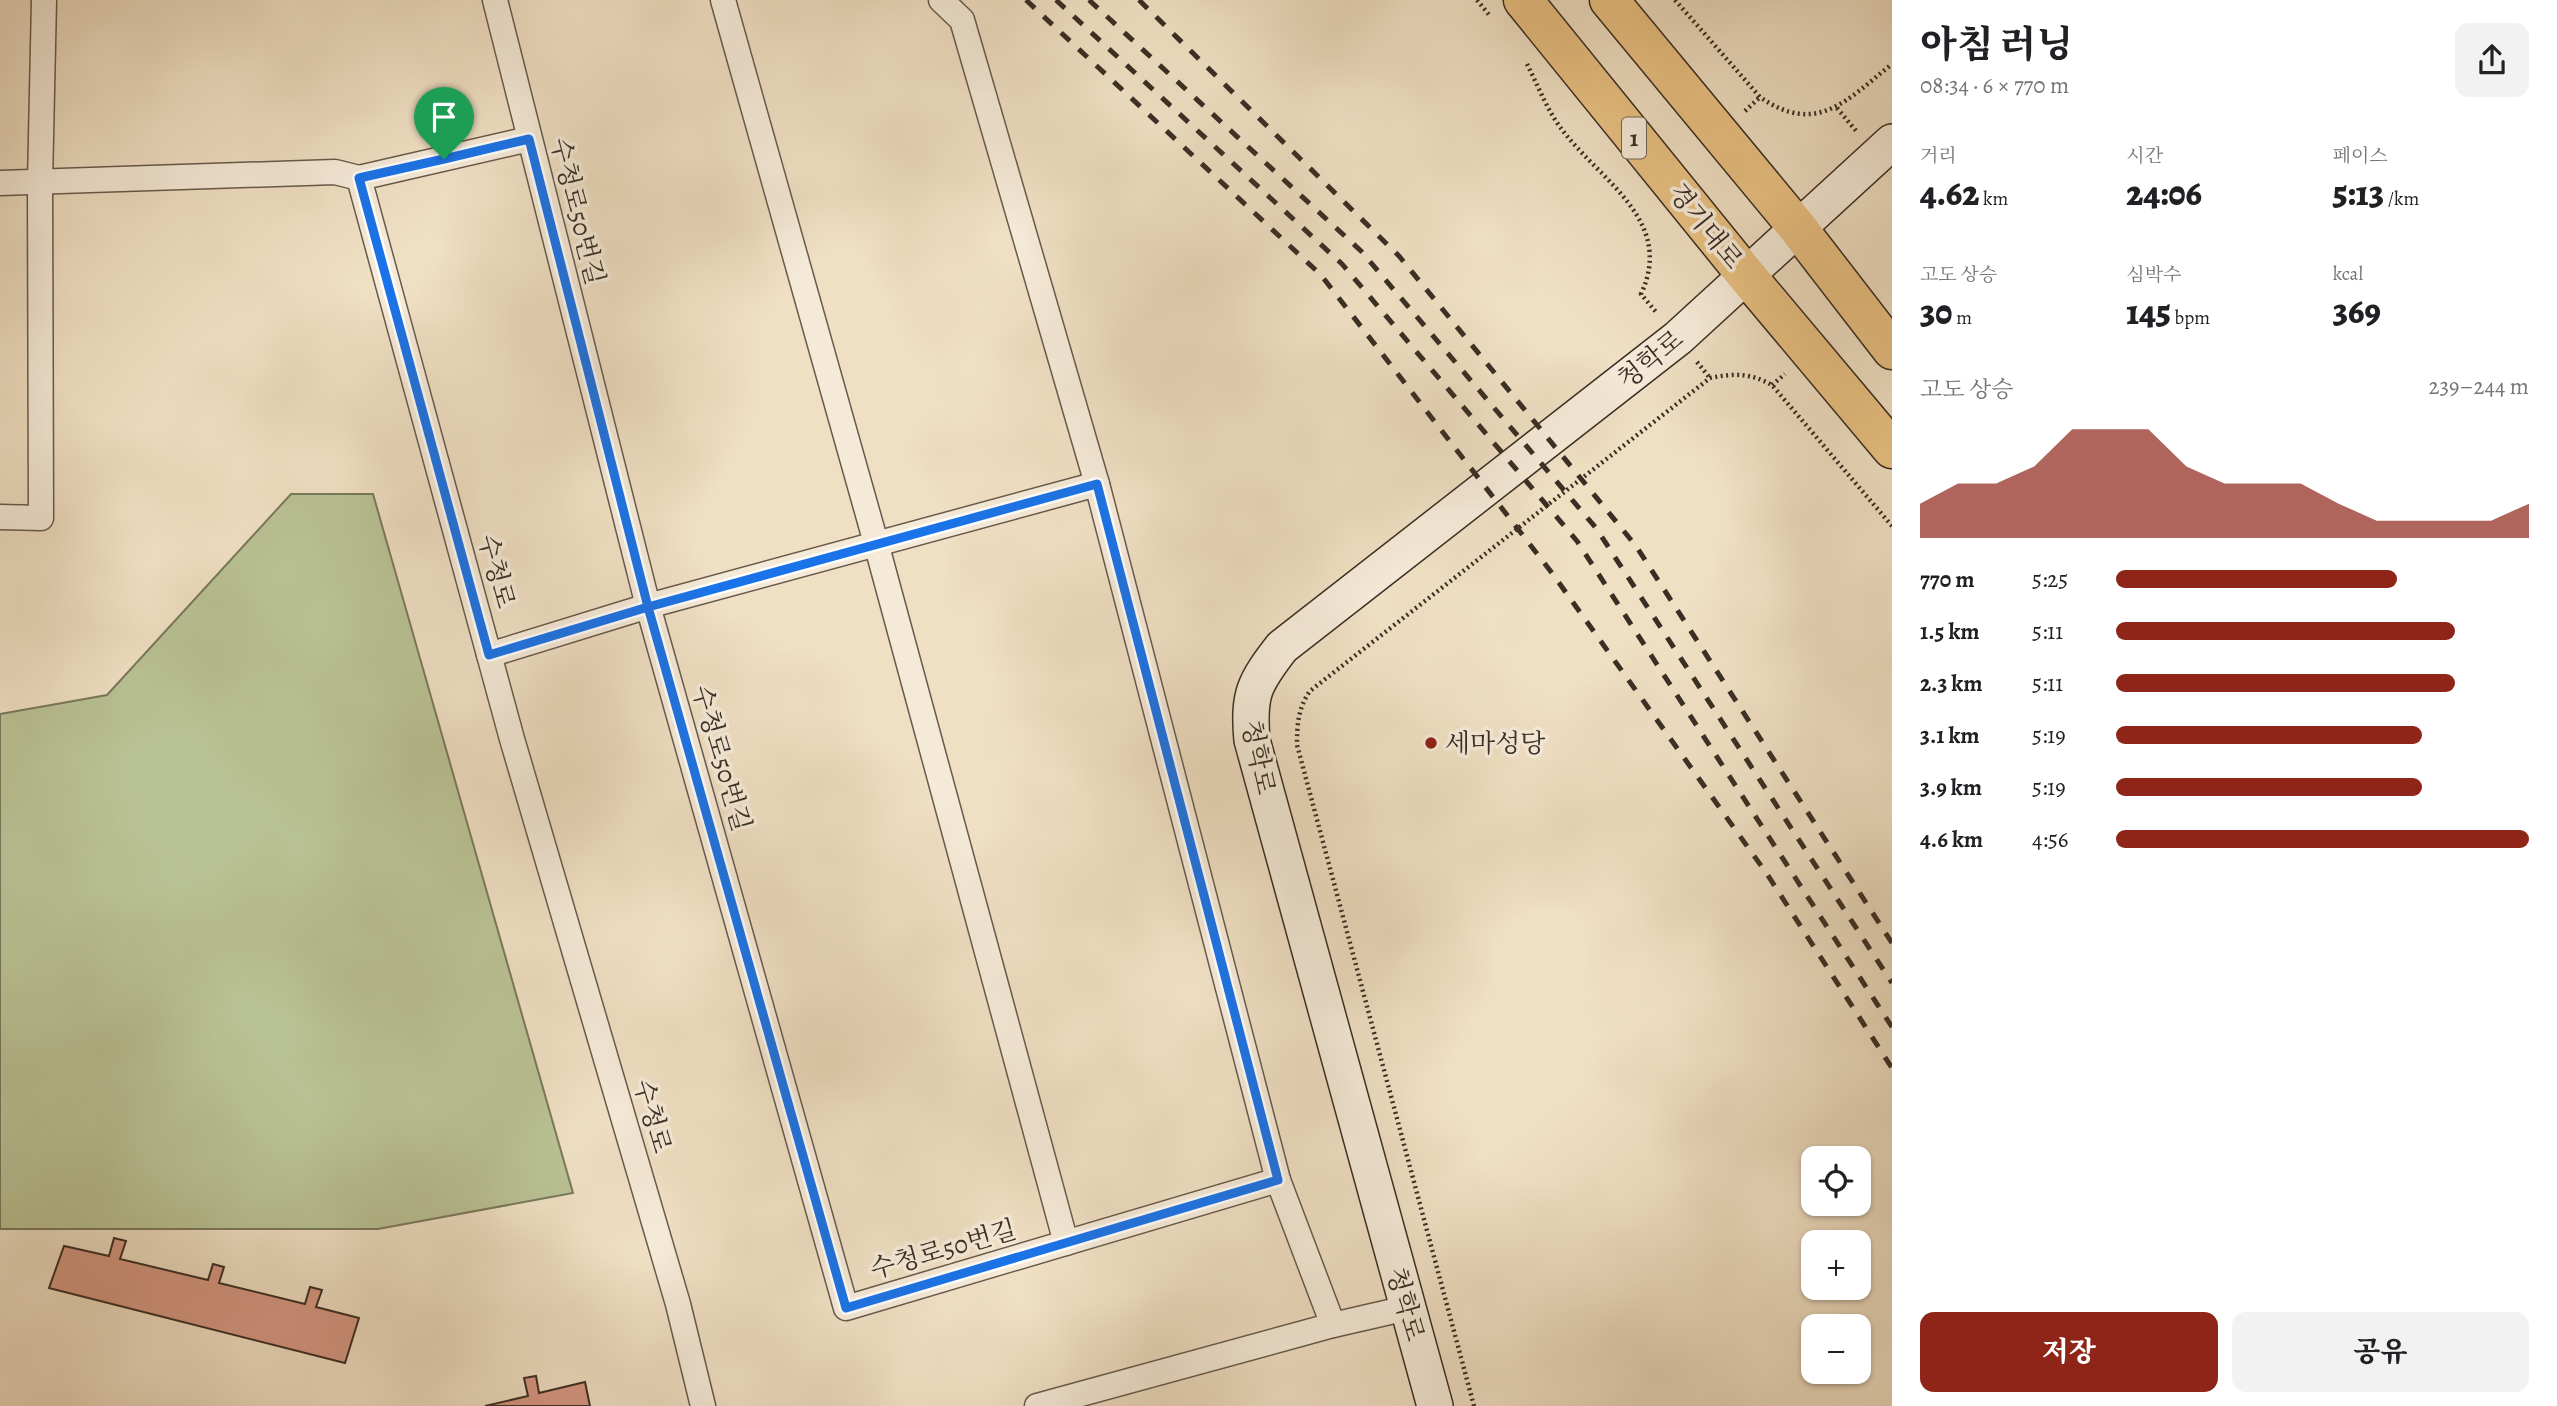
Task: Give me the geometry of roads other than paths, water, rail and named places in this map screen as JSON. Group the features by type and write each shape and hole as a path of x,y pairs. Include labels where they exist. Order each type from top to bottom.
{"main road":[{"path":"1609,0 1797,227 1892,350"},
{"name":"경기대로","path":"1507,9 1746,275 1892,449"},
{"name":"청학로","path":"1435,1406 1252,740 1249,707 1259,676 1282,647 1678,338 1892,142"}],"street":[{"path":"0,517 41,518 40,182 44,0"},
{"name":"수청로50번길","path":"495,0 648,607 846,1308 1278,1180"},
{"path":"723,0 876,543 1066,1243"},
{"path":"941,0 962,20 1097,484 1278,1180 1333,1325"},
{"path":"0,183 335,172 359,178 529,139"},
{"name":"수청로","path":"359,178 489,655 678,1304 703,1406"},
{"path":"489,655 648,607 1097,484"},
{"path":"1037,1406 1333,1325 1407,1308"}],"railway":[{"path":"1026,0 1321,275 1552,573 1767,874 1892,1068"},
{"path":"1056,0 1342,264 1577,541 1892,1027"},
{"path":"1089,0 1361,251 1596,528 1892,983"},
{"path":"1139,0 1399,256 1636,546 1892,943"}],"place":[{"name":"세마성당","path":"1431,743"}]}
